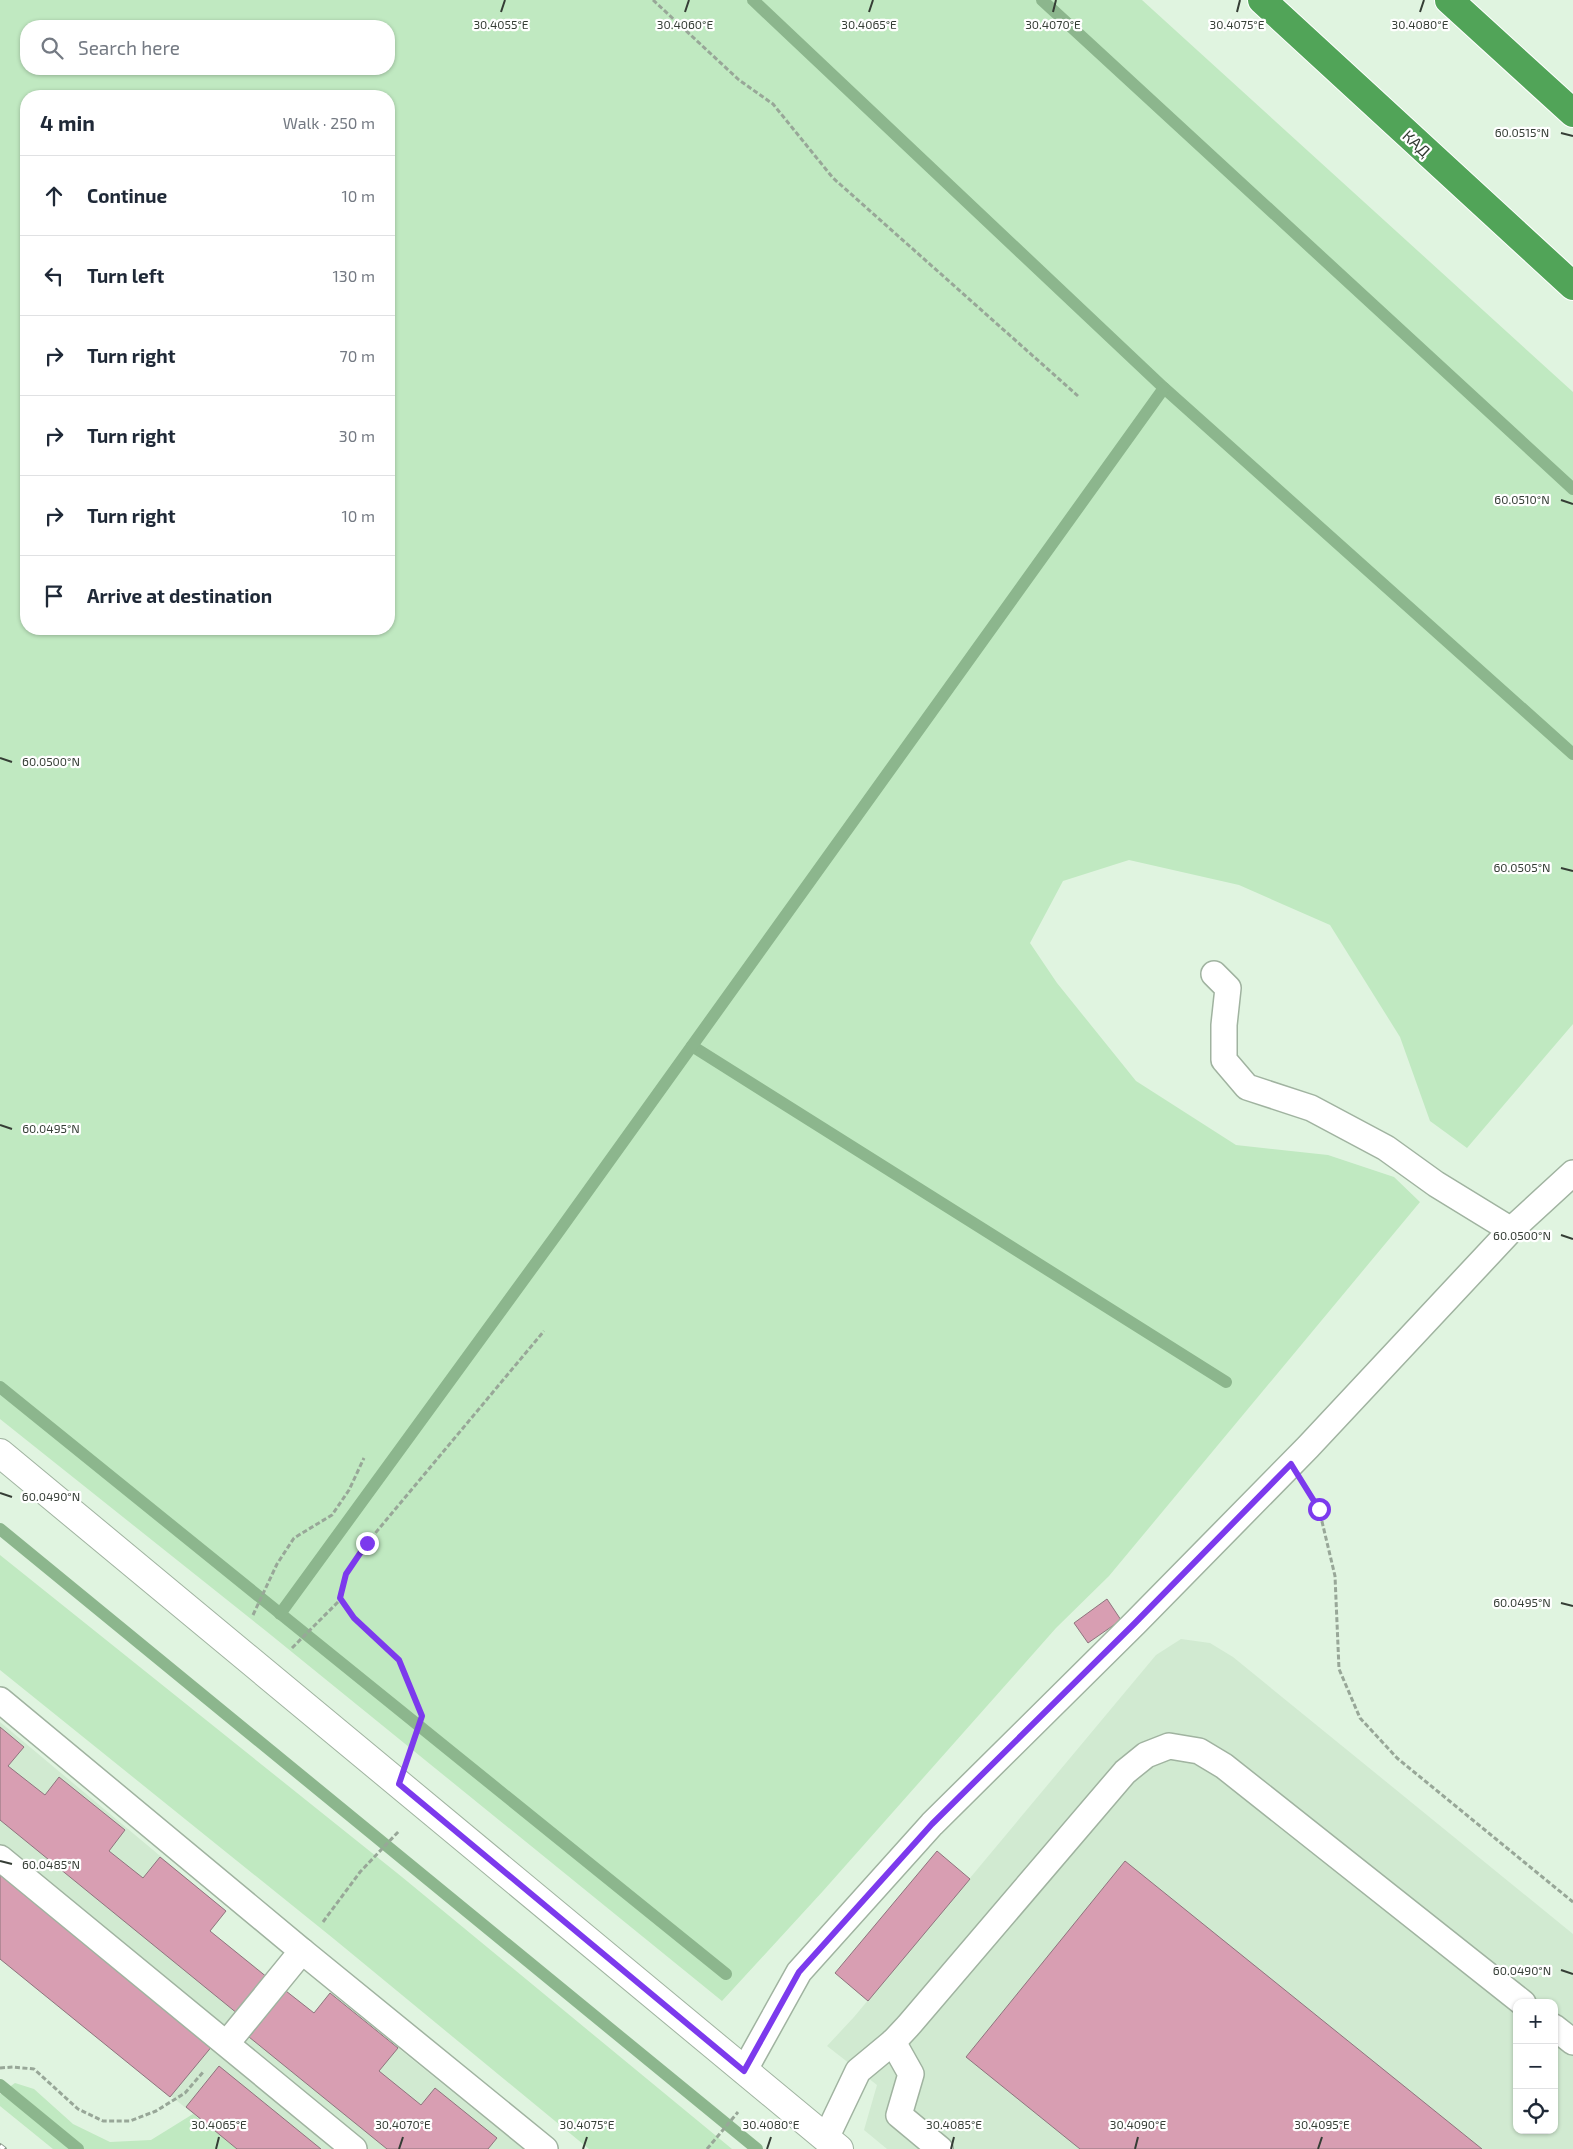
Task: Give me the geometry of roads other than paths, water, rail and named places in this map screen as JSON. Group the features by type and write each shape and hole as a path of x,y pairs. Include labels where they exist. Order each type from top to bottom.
{"highway":[{"name":"КАД","path":"1262,0 1573,286"},
{"path":"1449,0 1573,113"}],"street":[{"path":"0,1453 832,2143"}],"lane":[{"path":"1214,974 1228,988 1224,1025 1224,1060 1247,1087 1311,1108 1386,1148 1436,1184 1511,1230"},
{"path":"744,2071 799,1972 932,1824 1135,1623 1291,1464 1511,1230 1573,1173"},
{"path":"0,1700 545,2149"},
{"path":"832,2143 858,2071 893,2042 1125,1772 1146,1755 1169,1746 1199,1751 1224,1766 1518,1999"},
{"path":"0,1858 354,2149"},
{"path":"227,2043 302,1950"},
{"path":"1558,2030 1573,2042"},
{"path":"893,2042 911,2074 899,2115 940,2149"}],"waterway":[{"path":"753,0 1164,388 1573,754"},
{"path":"1042,0 1573,489"},
{"path":"280,1614 557,1234 1164,388"},
{"path":"692,1046 1226,1382"},
{"path":"0,1387 726,1974"},
{"path":"0,1529 757,2149"},
{"path":"0,2085 78,2149"}],"railway":[{"path":"0,2146 4,2149"}]}
